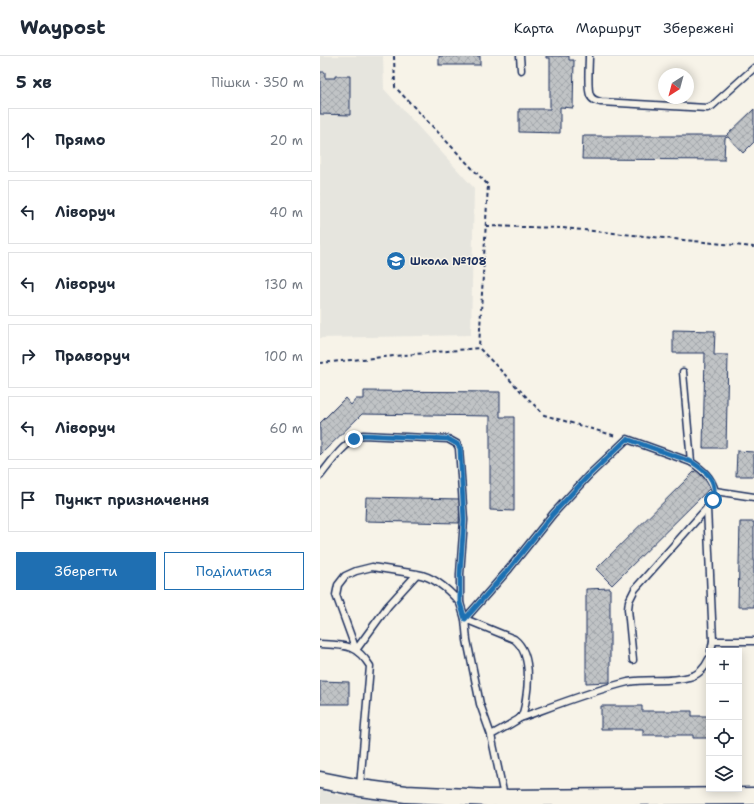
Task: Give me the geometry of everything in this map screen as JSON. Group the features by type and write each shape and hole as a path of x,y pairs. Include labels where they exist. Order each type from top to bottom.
{"street":[{"path":"320,780 360,788 406,794 488,798 754,796"}],"lane":[{"path":"520,56 521,70"},
{"path":"589,56 589,90 594,100 601,102 706,108 712,106 754,68"},
{"path":"683,372 692,462"},
{"path":"320,476 346,446 354,439 363,435 448,439 457,444 460,448 464,520 460,574 460,603 465,619 467,640 480,704 491,735 505,797"},
{"path":"465,619 509,569 553,514 588,476 627,439 692,462 708,475 715,491 713,500 708,508 635,589 632,595 628,609 633,660"},
{"path":"715,491 754,497"},
{"path":"708,508 711,648"},
{"path":"356,650 336,595 338,585 345,576 356,571 372,567 424,575 447,588 460,603"},
{"path":"356,650 388,606 418,574"},
{"path":"465,619 508,635 520,643 525,659 528,677 524,708 520,718"},
{"path":"712,641 754,641"},
{"path":"320,644 349,646 365,658 370,666 360,788"},
{"path":"491,735 520,718 574,698 630,682 676,681 691,677 706,664"}],"path":[{"path":"394,56 395,87 488,185 479,348 544,415 627,439"},
{"path":"486,226 563,228 754,246"},
{"path":"320,363 479,348"}],"shaded area":[{"name":"Школа №108","path":"320,56 383,56 384,89 474,188 471,335 320,338"},
{"path":"320,790 337,795 438,804 320,804"}],"building":[{"path":"439,56 480,56 480,65 439,65"},
{"path":"546,56 569,56 569,60 574,60 573,108 560,107 560,133 519,132 519,109 550,109 550,58 546,58"},
{"path":"320,72 325,72 325,78 350,76 350,115 320,114"},
{"path":"754,109 754,142 743,153 728,137 725,138 724,160 582,159 583,136 726,136"},
{"path":"673,330 715,331 714,355 728,355 726,448 703,448 705,353 673,353"},
{"path":"364,391 500,392 500,417 514,417 514,511 490,510 490,416 362,414 320,455 320,423 345,398 351,405 356,399 364,399"},
{"path":"737,451 754,452 754,476 736,476"},
{"path":"696,470 712,486 612,585 596,569"},
{"path":"366,497 460,499 459,523 365,521"},
{"path":"740,522 754,522 754,607 738,607"},
{"path":"610,588 610,682 586,683 586,589"},
{"path":"320,681 349,682 349,704 320,704"},
{"path":"601,706 642,706 642,711 692,711 692,716 706,716 706,738 693,738 693,735 643,735 643,729 601,729"}],"place":[{"name":"Школа №108","path":"396,261"}],"route":[{"path":"354,439 363,435 448,439 457,444 460,448 464,520 460,574 460,603 465,619 509,569 553,514 588,476 627,439 692,462 708,475 713,484 715,491 713,500"}]}
